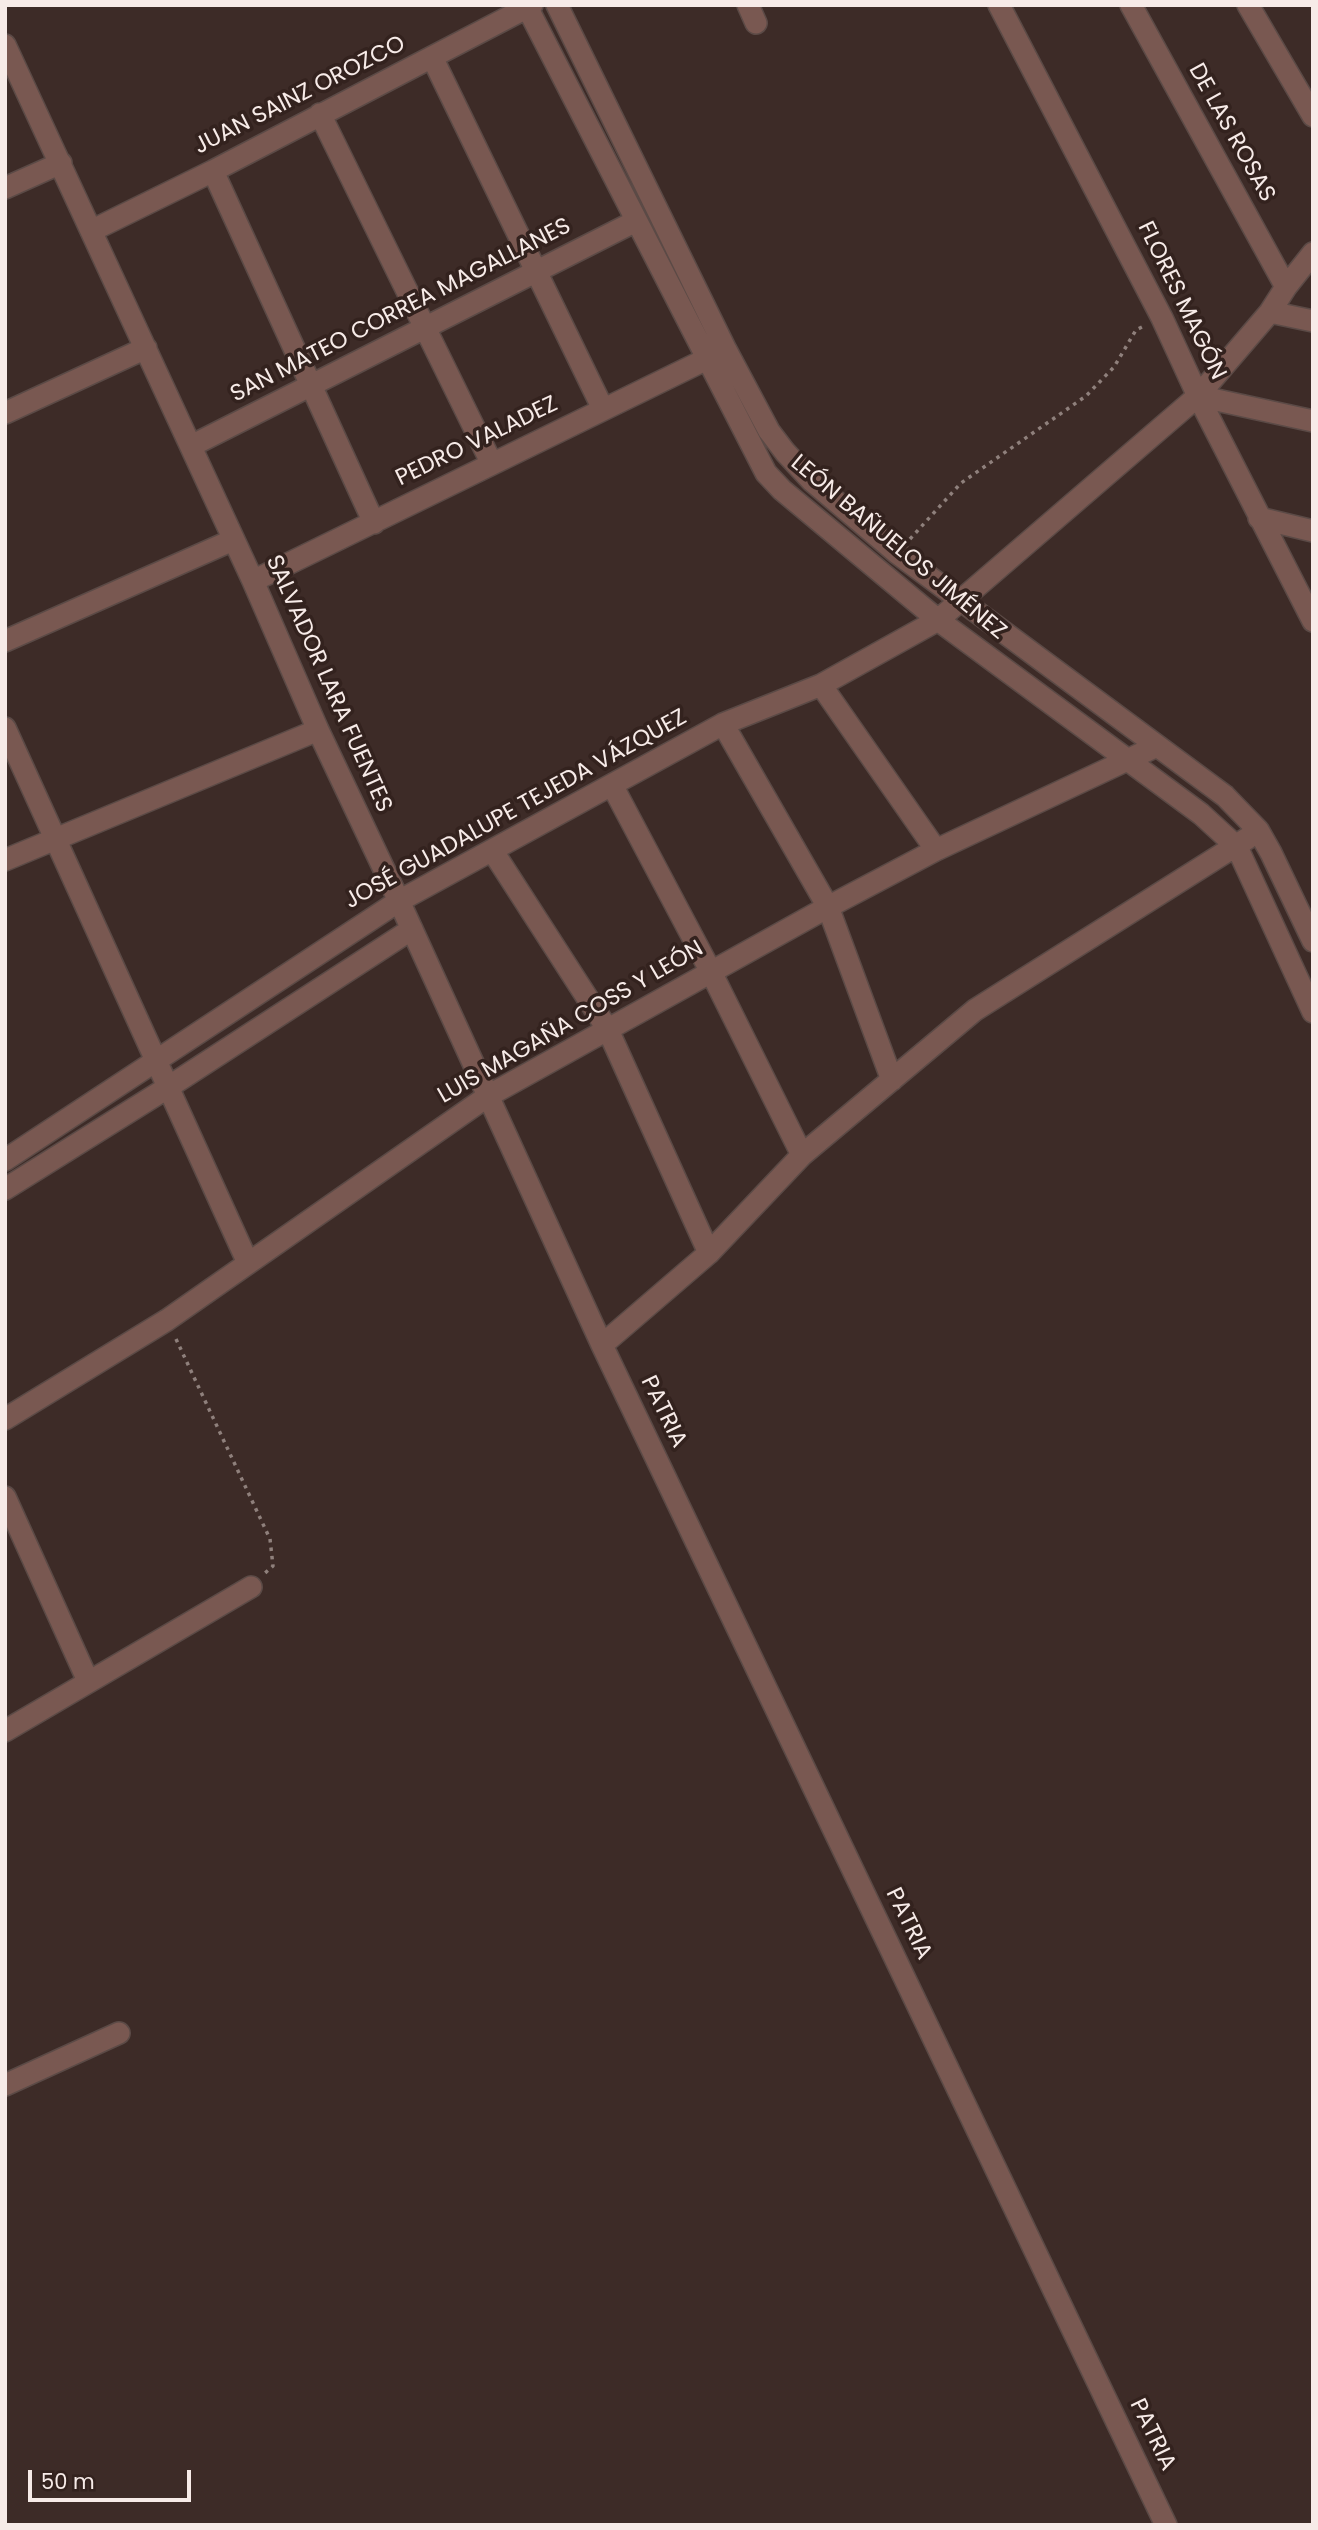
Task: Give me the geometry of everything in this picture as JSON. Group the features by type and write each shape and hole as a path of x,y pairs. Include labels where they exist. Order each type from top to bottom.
{"street":[{"name":"LEÓN BAÑUELOS JIMÉNEZ","path":"557,5 716,354 766,473 782,490 938,620 1201,814 1237,847 1313,1012"},
{"name":"FLORES MAGÓN","path":"999,5 1162,318 1198,396 1313,621"},
{"name":"DE LAS ROSAS","path":"1131,5 1286,287"},
{"path":"1248,5 1313,116"},
{"name":"LEÓN BAÑUELOS JIMÉNEZ","path":"528,6 636,221 716,354 785,453 812,481 897,553 1225,796 1258,830 1313,941"},
{"name":"JUAN SAINZ OROZCO","path":"91,231 213,171 528,6"},
{"name":"SALVADOR LARA FUENTES","path":"5,45 602,1345"},
{"path":"432,57 603,409"},
{"path":"320,114 492,464"},
{"path":"5,188 61,163"},
{"path":"213,171 374,523"},
{"name":"SAN MATEO CORREA MAGALLANES","path":"191,446 636,221"},
{"name":"JOSÉ GUADALUPE TEJEDA VÁZQUEZ","path":"5,1160 399,901 723,724 821,685 938,620 1198,396 1270,312 1313,253"},
{"path":"1270,312 1313,321"},
{"path":"5,413 146,348"},
{"name":"PEDRO VALADEZ","path":"253,581 716,354"},
{"path":"1198,396 1313,421"},
{"path":"766,473 785,453"},
{"path":"1259,518 1313,531"},
{"path":"5,641 233,540"},
{"path":"821,685 936,850"},
{"path":"723,724 828,907 892,1080"},
{"path":"5,728 248,1263"},
{"path":"5,860 318,730"},
{"name":"LUIS MAGAÑA COSS Y LEÓN","path":"5,1419 167,1320 488,1096 936,850 1157,746"},
{"path":"612,785 711,972 802,1155"},
{"path":"602,1345 709,1253 802,1155 975,1010 1237,847 1258,830"},
{"path":"492,850 608,1030 709,1253"},
{"path":"5,1189 412,929"},
{"name":"PATRIA","path":"602,1345 1166,2525"},
{"path":"5,1497 88,1681"},
{"path":"5,1731 251,1587"},
{"path":"5,2085 119,2033"}],"path":[{"path":"897,553 961,483 1086,397 1114,367 1136,330 1162,318"},
{"path":"167,1320 270,1539 272,1566 251,1587"}]}
